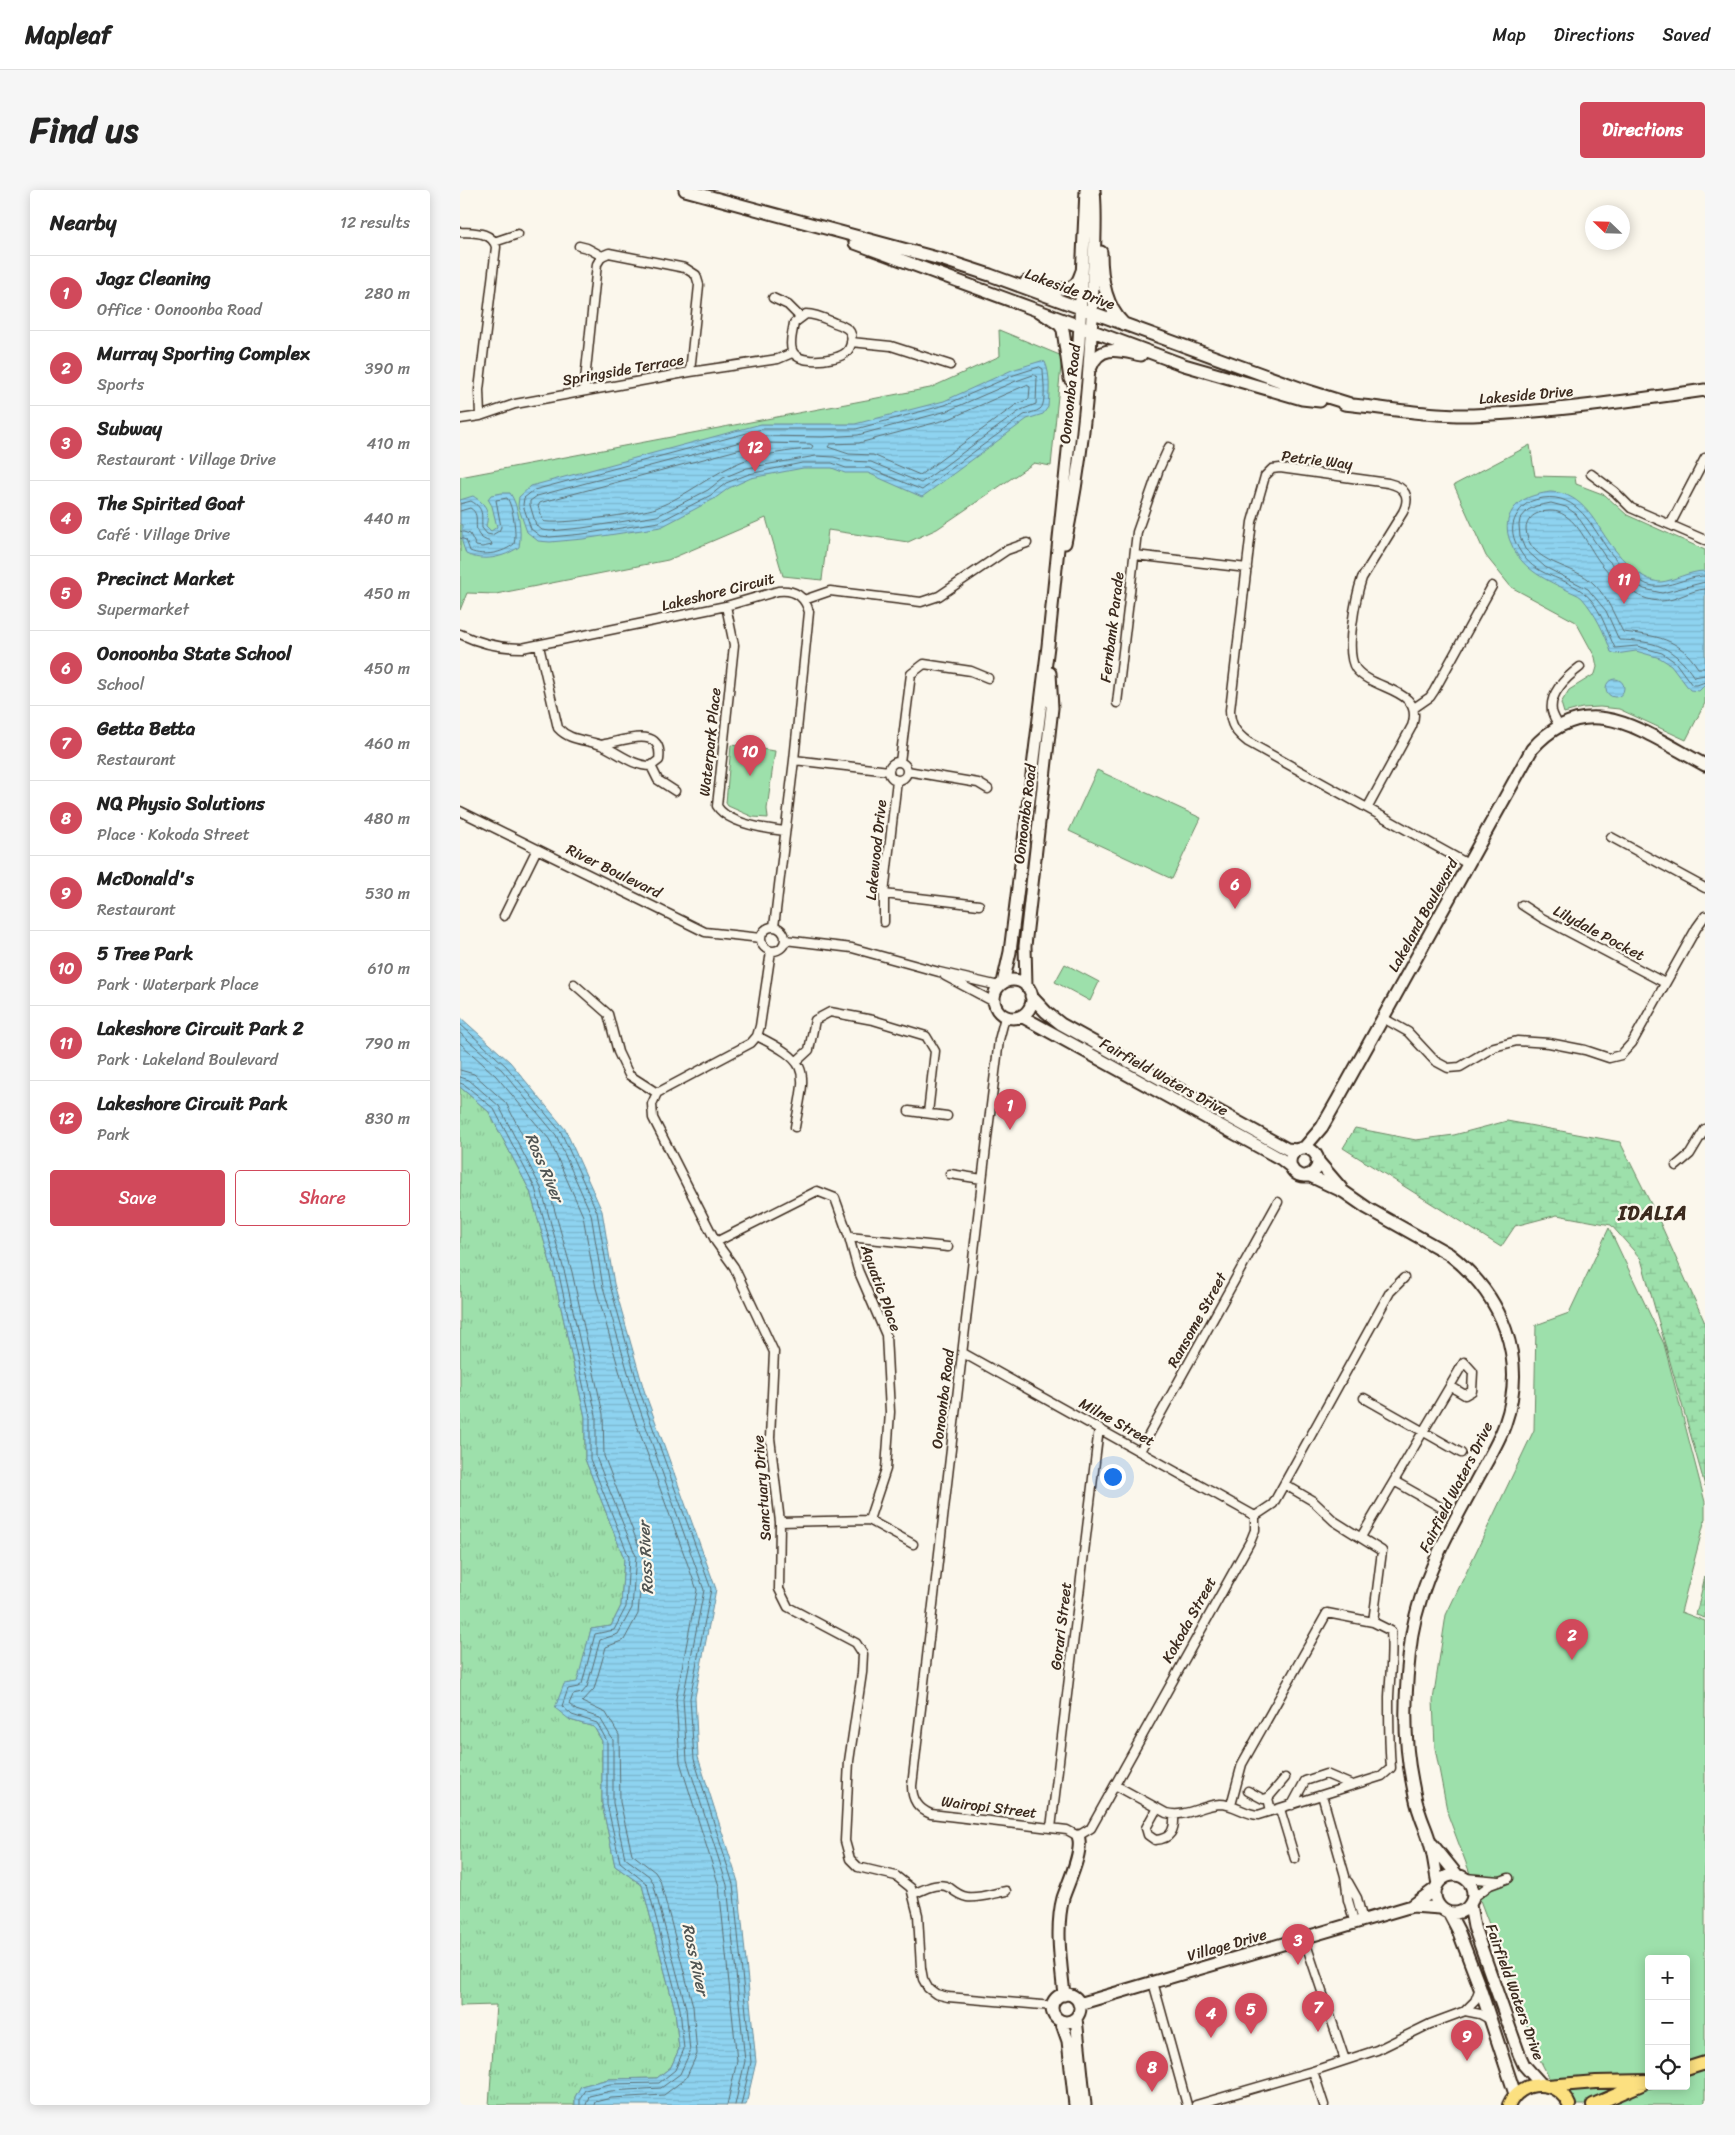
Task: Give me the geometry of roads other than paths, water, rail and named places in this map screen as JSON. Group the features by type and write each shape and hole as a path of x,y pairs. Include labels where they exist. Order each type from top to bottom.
{"main road":[{"path":"1690,2068 1705,2064"},
{"path":"1512,2100 1523,2088 1596,2082 1645,2081"},
{"path":"1593,2105 1645,2083"},
{"path":"1545,2085 1562,2095 1569,2105"}],"street":[{"name":"Lakeside Drive","path":"685,190 944,260 1305,390 1350,404"},
{"name":"Oonoonba Road","path":"1053,598 1072,500 1092,330 1087,311 1084,267 1086,190"},
{"name":"Oonoonba Road","path":"1001,984 1010,952 1048,646 1081,326 1087,311 1096,211 1094,190"},
{"path":"1096,211 1102,246 1104,286 1110,307 1126,326"},
{"name":"Lakeside Drive","path":"776,214 1184,365 1302,399 1409,412 1472,415 1610,404 1705,390"},
{"path":"460,232 486,235 494,242 495,252 479,390 480,416"},
{"path":"494,242 518,234"},
{"path":"579,246 602,256"},
{"path":"584,390 598,264 602,256 609,253 685,268 696,274 699,285 690,372"},
{"path":"990,275 1057,288 1068,288 1074,286 1078,281 1084,267"},
{"path":"773,298 788,304 800,317"},
{"name":"Lakeside Drive","path":"1039,311 1060,325 1063,330 1070,375 1071,421"},
{"path":"812,314 847,328 850,332 850,348 844,354 836,357 805,361 792,353 790,345 794,323 800,317 812,314"},
{"path":"851,342 891,346 950,366"},
{"path":"1087,378 1094,360 1103,351 1124,351 1184,365"},
{"name":"Springside Terrace","path":"460,419 480,416 514,404 584,390 778,359 792,353"},
{"name":"Fernbank Parade","path":"1117,703 1140,523 1169,447"},
{"path":"1670,525 1705,458"},
{"name":"Petrie Way","path":"1414,708 1404,698 1361,673 1353,663 1350,649 1358,588 1362,578 1407,505 1407,495 1401,487 1388,483 1280,468 1270,470 1265,476 1255,510 1230,710 1232,725 1241,737 1248,742 1468,864"},
{"path":"1591,474 1615,492 1631,508 1705,540"},
{"path":"774,928 809,612 804,600 830,591 912,601 928,601 939,596 1007,550 1027,543"},
{"name":"Fernbank Parade","path":"1135,555 1247,568"},
{"path":"1368,807 1412,726 1414,708 1430,697 1434,691 1492,586"},
{"name":"Lakeshore Circuit","path":"460,634 486,645 504,648 540,646 726,606 785,590 793,591 804,600"},
{"name":"Waterpark Place","path":"726,606 734,645 717,806 724,814 746,824 785,831"},
{"path":"540,646 558,728 563,734 600,745 641,766 651,766 659,760 660,750 656,741 649,737 600,745"},
{"name":"Oonoonba Road","path":"1029,991 1025,946 1052,708 1048,646"},
{"path":"900,762 912,674 924,664 971,670 988,678"},
{"path":"1559,726 1552,712 1553,700 1567,677 1580,667"},
{"name":"Lakeland Boulevard","path":"1300,1149 1322,1127 1532,749 1541,738 1559,726 1583,718 1607,718 1626,723 1705,765"},
{"path":"794,760 889,771"},
{"path":"900,762 891,765 889,771 892,778 897,780 903,779 907,771"},
{"path":"900,762 907,771"},
{"path":"651,766 658,780 675,790"},
{"path":"907,771 978,783 988,789"},
{"name":"Lakewood Drive","path":"884,922 884,894 897,780"},
{"name":"River Boulevard","path":"460,811 705,932 761,938"},
{"path":"1611,837 1705,888"},
{"path":"504,916 537,849"},
{"path":"884,894 979,905"},
{"name":"Lilydale Pocket","path":"1522,905 1542,918 1665,983"},
{"path":"1383,1018 1408,1032 1435,1061 1448,1068 1460,1067 1494,1047 1517,1041 1550,1043 1586,1050 1601,1057 1615,1058 1627,1050 1705,916"},
{"path":"774,928 783,933 785,940 782,947 772,951 765,948 761,938 767,929 774,928"},
{"path":"785,940 852,948 939,972 1001,984 1015,980 1029,991 1030,1008 1021,1016 1006,1017 996,1008 994,996 1001,984"},
{"path":"574,984 608,1014 618,1052 630,1075 657,1093 751,1043 757,1036 772,951"},
{"path":"939,972 994,1002"},
{"name":"Fairfield Waters Drive","path":"1029,991 1046,1012 1061,1024 1287,1149 1300,1149"},
{"path":"797,1061 809,1050 815,1020 830,1012 873,1020 926,1036 935,1051 928,1113"},
{"name":"Fairfield Waters Drive","path":"1021,1016 1281,1159 1291,1167"},
{"name":"Oonoonba Road","path":"912,1786 982,1179 1000,1040 1006,1017"},
{"path":"757,1036 780,1048 797,1061 804,1078 795,1127"},
{"name":"Sanctuary Drive","path":"657,1093 652,1104 653,1118 716,1242 734,1267 774,1352 770,1438 780,1522 780,1589 788,1607 856,1643 863,1654 849,1761 845,1841 850,1859 858,1867 896,1876 911,1888 913,1894"},
{"path":"909,1111 947,1116"},
{"name":"Lakeland Boulevard","path":"1316,1157 1322,1127"},
{"path":"1676,1166 1690,1154 1705,1129"},
{"path":"1300,1149 1316,1157 1315,1169 1308,1174 1296,1173 1291,1167 1290,1159 1300,1149"},
{"name":"Fairfield Waters Drive","path":"1316,1157 1344,1192"},
{"path":"950,1174 982,1179"},
{"name":"Fairfield Waters Drive","path":"1308,1174 1344,1192 1367,1208 1449,1254 1473,1275 1488,1292 1506,1329 1513,1365 1513,1388 1505,1425 1450,1527 1423,1594 1413,1632 1408,1666 1406,1704 1407,1744 1412,1780 1420,1814 1430,1843 1436,1886"},
{"name":"Aquatic Place","path":"716,1242 817,1191 835,1198 858,1270 886,1335 890,1412 886,1469 869,1520"},
{"name":"Ransome Street","path":"1140,1451 1278,1202"},
{"path":"849,1237 948,1247"},
{"path":"1255,1516 1270,1507 1390,1292 1404,1278"},
{"name":"Milne Street","path":"963,1353 1255,1516"},
{"path":"1361,1537 1450,1386"},
{"path":"1364,1398 1461,1453"},
{"name":"Gorari Street","path":"1051,1828 1100,1428"},
{"path":"1394,1481 1442,1508"},
{"path":"1284,1484 1313,1500 1334,1522 1382,1551 1372,1622"},
{"name":"Kokoda Street","path":"1078,1836 1091,1828 1251,1540 1255,1530 1255,1516"},
{"path":"780,1522 869,1520 913,1544"},
{"path":"1115,1784 1157,1808 1174,1815 1218,1804 1231,1805 1255,1815 1382,1776 1391,1768 1389,1745 1389,1696 1393,1653 1391,1631 1372,1622 1327,1613 1242,1764 1231,1805"},
{"path":"1292,1805 1305,1781 1326,1774 1352,1785"},
{"path":"1248,1791 1263,1799 1268,1798 1285,1778"},
{"name":"Wairopi Street","path":"912,1786 912,1794 919,1807 931,1814 1067,1830 1078,1836"},
{"path":"1322,1795 1345,1876 1357,1898 1359,1922"},
{"path":"1268,1798 1271,1811"},
{"path":"1157,1808 1146,1828 1148,1835 1155,1840 1165,1839 1170,1836 1174,1825 1174,1815"},
{"path":"1280,1808 1295,1859"},
{"path":"1064,1995 1060,1915 1080,1845 1078,1836"},
{"name":"Fairfield Waters Drive","path":"1430,1843 1461,1877"},
{"path":"1498,1881 1461,1912 1444,1911 1434,1896 1436,1886 1446,1876 1498,1881 1509,1878"},
{"path":"1461,1877 1472,1887 1472,1901"},
{"path":"1006,1891 968,1897 961,1896 946,1886 939,1885 931,1886 913,1894 918,1915 921,1968 928,1988 936,1994 948,1997 1053,2006"},
{"name":"Village Drive","path":"1079,2004 1412,1906 1436,1886"},
{"name":"Fairfield Waters Drive","path":"1472,1901 1474,1927 1519,2054 1524,2064 1545,2085"},
{"name":"Village Drive","path":"1412,1906 1444,1911"},
{"name":"Fairfield Waters Drive","path":"1444,1911 1458,1930 1480,1988 1491,2020 1512,2100"},
{"path":"1304,1938 1345,2060"},
{"path":"1153,1982 1188,2105"},
{"path":"1465,2012 1475,2000 1480,1988"},
{"path":"1062,2022 1069,2022 1076,2018 1080,2012 1079,2004 1074,1997 1064,1995 1057,1998 1053,2006 1054,2016 1062,2022 1068,2041 1074,2105"},
{"path":"1196,2105 1377,2050 1430,2024 1465,2012 1477,2012 1491,2020"},
{"path":"1076,2018 1085,2100"},
{"path":"1313,2071 1324,2105"}],"water":[{"path":"1041,361 1045,362 1047,367 1049,384 1048,407 1043,414 1027,419 922,497 868,473 845,473 832,468 803,468 751,478 729,488 714,499 661,527 550,542 538,541 527,532 518,506 519,497 531,486 761,424 855,424 944,401 1012,370"},
{"path":"1550,492 1562,494 1581,504 1621,557 1643,576 1661,582 1705,571 1705,685 1699,691 1690,690 1671,665 1660,658 1636,651 1616,654 1611,652 1599,623 1582,598 1540,576 1520,559 1509,537 1507,527 1509,517 1520,502"},
{"path":"510,493 516,505 520,527 519,547 493,558 479,558 466,554 462,542 462,525 460,524 460,500 473,496 484,505 487,512 486,526 491,531 497,527 492,506 488,499 491,495"},
{"path":"1615,679 1621,682 1624,688 1621,694 1615,697 1609,694 1606,688 1609,682"},
{"name":"Ross River","path":"460,1017 510,1062 565,1129 602,1211 614,1284 644,1390 716,1589 695,1697 698,1757 738,1882 756,2062 746,2105 575,2105 575,2097 581,2086 609,2079 657,2078 671,2067 679,2049 675,2010 642,1885 615,1866 602,1804 602,1741 594,1727 570,1720 555,1708 564,1684 577,1682 591,1629 611,1626 621,1606 624,1558 585,1459 585,1417 554,1276 530,1191 489,1112 460,1087"}],"place":[{"name":"Lakeshore Circuit Park","path":"755,472"},
{"name":"Lakeshore Circuit Park 2","path":"1624,604"},
{"name":"5 Tree Park","path":"750,776"},
{"name":"Oonoonba State School","path":"1235,909"},
{"name":"Jagz Cleaning","path":"1010,1130"},
{"name":"Murray Sporting Complex","path":"1572,1660"},
{"name":"Subway","path":"1298,1965"},
{"name":"Getta Betta","path":"1318,2032"},
{"name":"Precinct Market","path":"1251,2034"},
{"name":"The Spirited Goat","path":"1211,2038"},
{"name":"McDonald's","path":"1467,2061"},
{"name":"NQ Physio Solutions","path":"1152,2092"}],"district":[{"name":"IDALIA","path":"1653,1213"}]}
